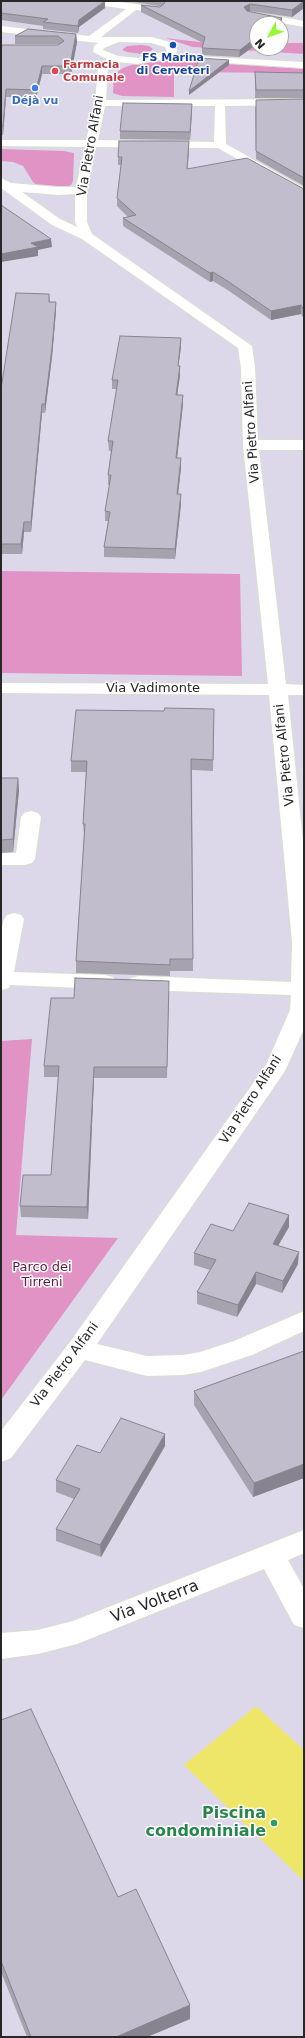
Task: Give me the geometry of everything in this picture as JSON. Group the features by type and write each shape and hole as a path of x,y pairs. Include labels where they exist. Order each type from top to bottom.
{"street":[{"path":"88,1 134,7 162,8 146,18"},
{"path":"90,40 134,7"},
{"path":"250,15 304,24"},
{"path":"1,29 110,41"},
{"path":"98,52 99,46 127,34 162,42 172,48 249,54"},
{"path":"1,38 98,52 116,59 138,61 159,58 195,58 304,65"},
{"path":"159,58 172,52 172,48"},
{"path":"234,61 276,56 304,57"},
{"name":"Via Pietro Alfani","path":"1,1451 79,1349 277,1066 301,1010 303,942 278,690 251,445 248,368 245,346 223,329 86,236 82,222 81,190 100,103 103,67 107,63 116,59"},
{"path":"100,103 304,102"},
{"path":"220,103 220,145"},
{"path":"1,143 220,145 304,193"},
{"path":"5,184 58,191 81,190"},
{"path":"5,184 56,222 86,236"},
{"path":"251,445 304,445"},
{"name":"Via Vadimonte","path":"1,688 304,690"},
{"path":"1,859 25,859 31,817"},
{"path":"14,920 1,980 302,989"},
{"path":"79,1349 147,1366 201,1362 228,1353 304,1320"},
{"name":"Via Volterra","path":"1,1646 38,1642 77,1632 304,1541"},
{"path":"271,1555 304,1616"}],"green space":[{"path":"165,38 234,46 249,44 249,51 193,47"},
{"path":"289,43 304,43 304,54 289,53"},
{"path":"127,46 149,46 153,49 149,52 141,54 122,50"},
{"path":"178,60 304,69 304,73 174,72 174,97 122,96 113,93 114,74 123,68 134,64"},
{"path":"1,149 64,151 74,153 73,181 71,185 63,188 38,186 33,182 23,166 13,162 1,161"},
{"path":"1,571 240,574 242,676 1,673"},
{"name":"Parco dei Tirreni","path":"32,1039 16,1235 118,1238 1,1400 1,1041"}],"shaded area":[{"name":"Piscina condominiale","path":"256,1706 304,1750 304,1881 184,1765"}],"building":[{"path":"1,1 105,1 79,20 78,26 43,22 48,19 1,13"},
{"path":"163,1 304,1 292,10 250,4 244,7 247,11 272,16 249,16 249,43 240,50 202,48 205,37 141,5 160,7 165,3"},
{"path":"28,29 76,34 70,66 42,66 36,90 6,89 3,126 1,126 2,45 58,45 64,41 58,36 15,36"},
{"path":"199,58 229,60 189,91"},
{"path":"255,72 304,73 304,90 256,90"},
{"path":"304,99 304,178 256,151 256,100"},
{"path":"123,103 192,104 190,132 120,131"},
{"path":"119,141 189,141 187,169 247,158 304,189 304,310 301,305 271,311 229,282 213,272 210,273 123,218 136,215 117,198 122,157 118,157"},
{"path":"1,205 51,239 31,243 38,247 1,254"},
{"path":"16,293 49,294 49,302 56,302 45,404 42,404 31,522 24,522 21,544 1,544 1,389"},
{"path":"120,336 181,338 178,366 180,366 176,395 183,395 176,458 181,458 177,494 181,494 175,549 104,547 110,512 105,511 111,475 108,475 113,441 108,441 118,380 112,380"},
{"path":"165,708 214,709 213,760 191,759 193,959 170,959 170,965 76,961 85,824 83,824 87,761 71,761 76,710 164,711"},
{"path":"1,778 18,778 13,839 1,840"},
{"path":"75,978 169,981 167,1067 94,1067 87,1207 20,1206 23,1175 51,1175 59,1066 44,1066 51,998 74,998"},
{"path":"249,1203 289,1215 273,1244 299,1252 283,1281 256,1272 238,1305 197,1292 216,1260 194,1253 211,1224 233,1231"},
{"path":"304,1351 304,1464 254,1483 194,1391"},
{"path":"121,1418 165,1434 100,1545 56,1529 80,1489 56,1480 77,1445 100,1453"},
{"path":"31,1709 118,1897 136,1889 190,2005 116,2037 31,2037 1,1961 1,1720"}],"place":[{"name":"FS Marina di Cerveteri","path":"173,45"},
{"name":"Farmacia Comunale","path":"55,71"},
{"name":"Déjà vu","path":"35,88"},
{"name":"Piscina condominiale","path":"274,1823"}]}
